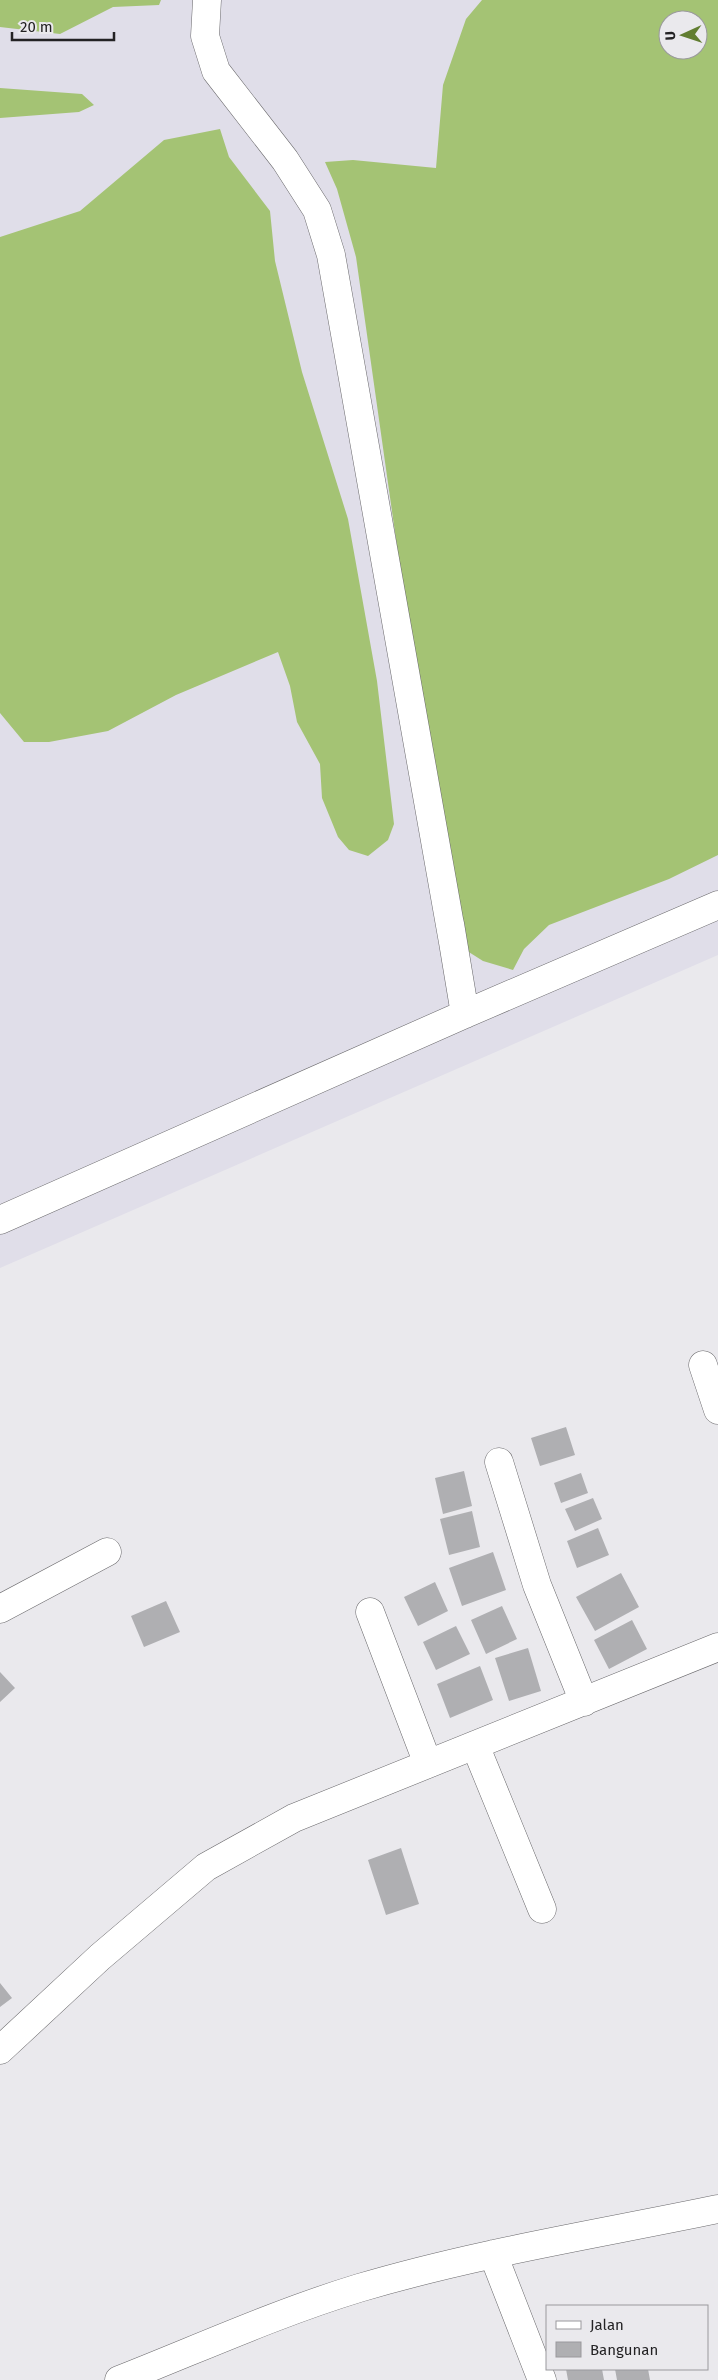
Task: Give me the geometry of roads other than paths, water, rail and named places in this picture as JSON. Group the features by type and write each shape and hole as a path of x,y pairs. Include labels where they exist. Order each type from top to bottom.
{"street":[{"path":"207,0 205,36 216,71 285,160 317,210 331,255 451,932"},
{"path":"348,336 465,1014"},
{"path":"0,1220 465,1014 718,905"},
{"path":"703,1364 718,1410"},
{"path":"498,1462 537,1586 584,1702"},
{"path":"0,1609 107,1552"},
{"path":"370,1612 428,1764"},
{"path":"0,2050 100,1957 206,1867 294,1818 718,1647"},
{"path":"475,1745 542,1909"},
{"path":"119,2380 314,2303 410,2274 492,2254 718,2209"},
{"path":"492,2254 542,2380"}]}
